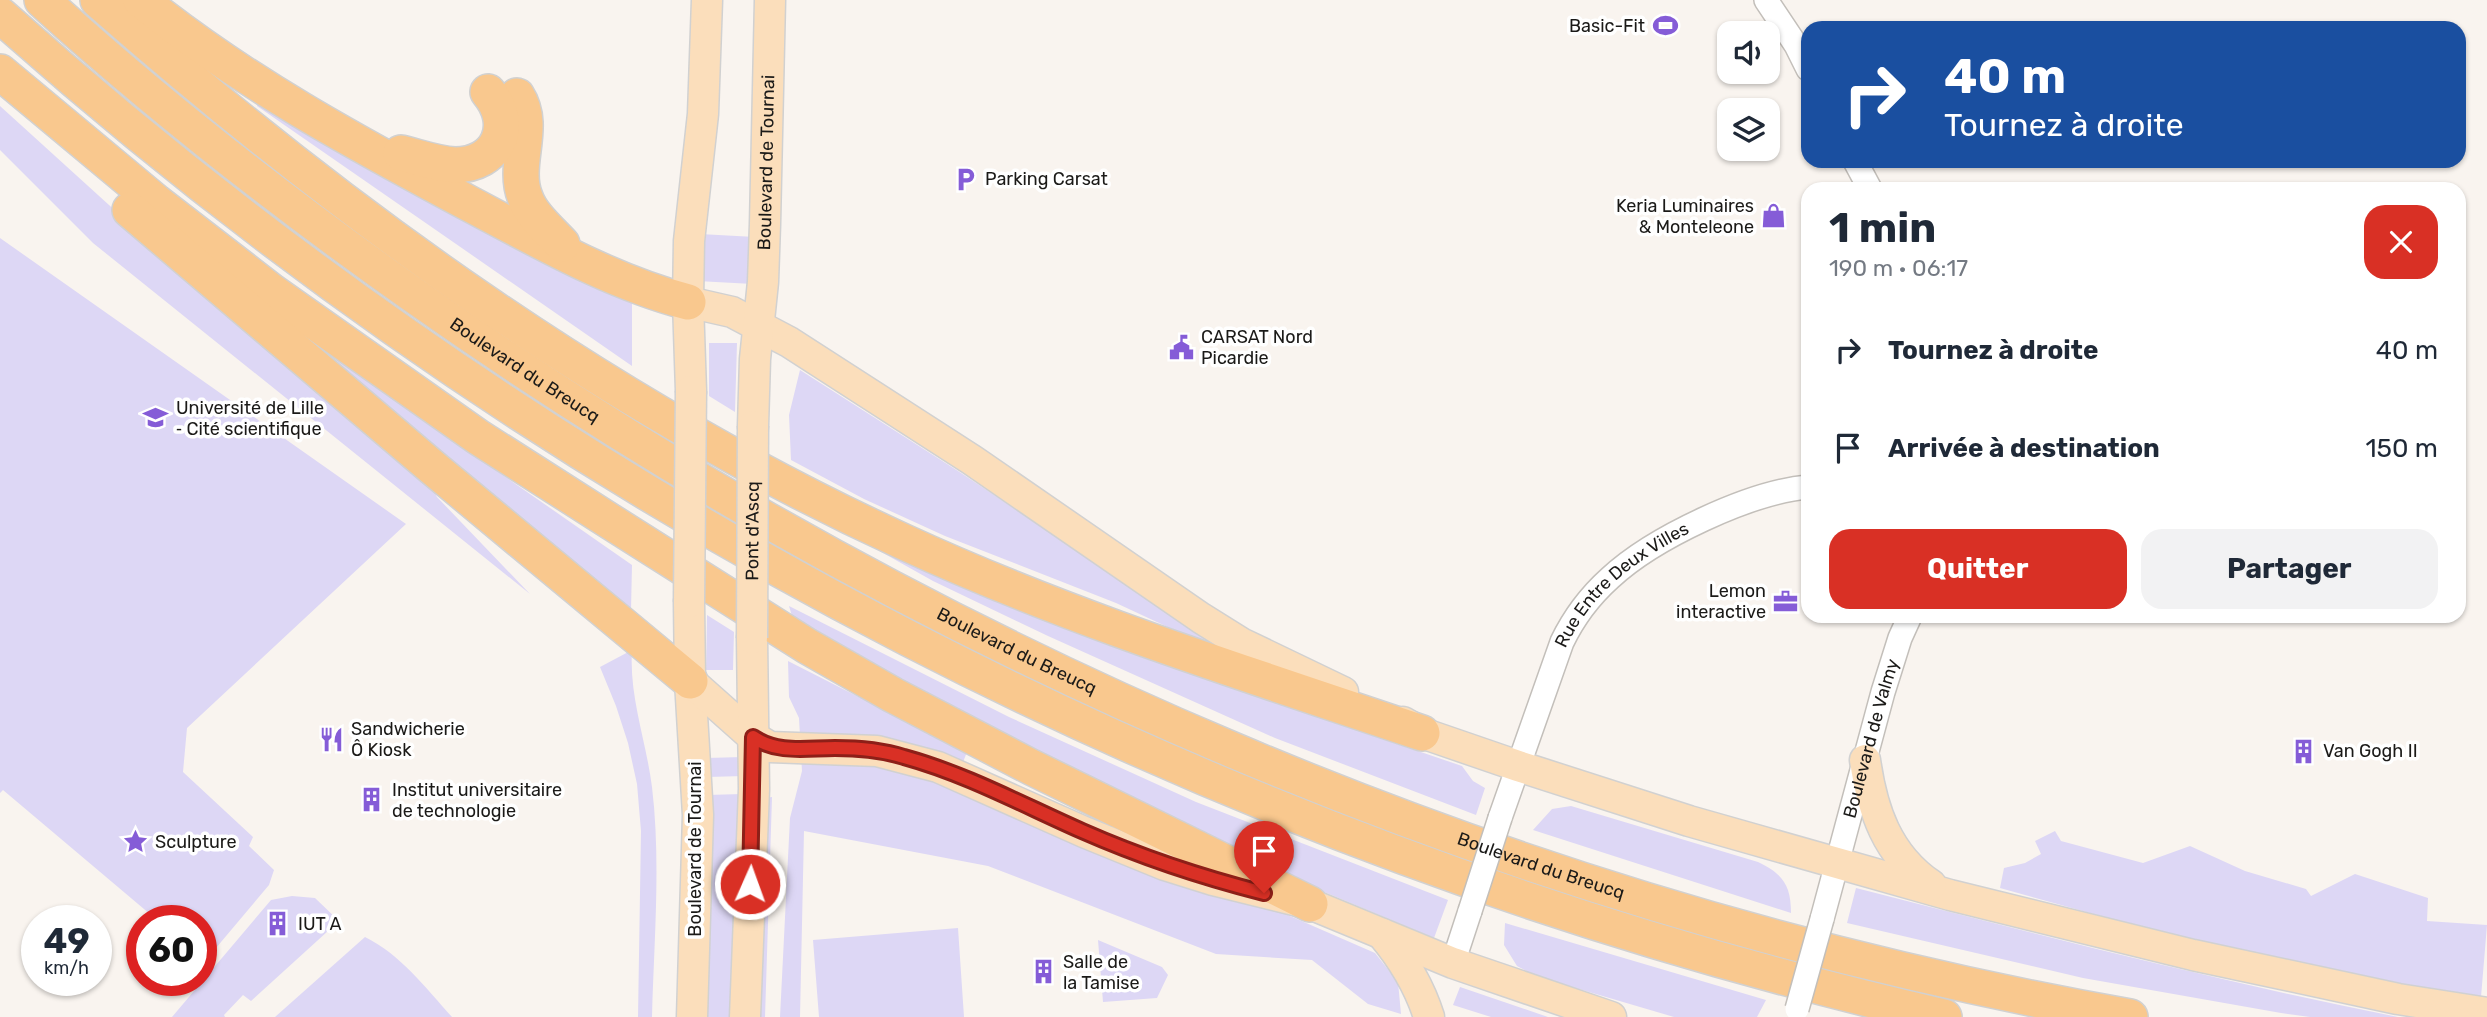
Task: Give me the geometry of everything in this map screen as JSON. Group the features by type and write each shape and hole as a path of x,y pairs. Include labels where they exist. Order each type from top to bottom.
{"highway":[{"name":"Boulevard du Breucq","path":"42,0 96,50 234,162 342,244 520,369 667,461 792,534 1000,643 1171,723 1275,767 1434,828 1563,873 1701,916 1848,956 2130,1017"},
{"path":"98,0 284,154 462,286 640,402 793,488 919,549 1083,616 1422,733"},
{"path":"141,0 225,64 345,137 573,257 654,293 688,302"},
{"name":"Boulevard du Breucq","path":"0,15 223,201 373,313 490,393 611,471 708,528 941,655 1114,738 1203,777 1459,877 1692,951 1839,992 1944,1017"},
{"path":"0,72 156,202 271,291 478,437 599,515 807,646 893,695 1031,767 1310,904"},
{"path":"0,88 71,158 150,227 690,681"},
{"path":"345,137 432,162 453,165 475,161 491,151 498,142 502,130 500,90 521,102 526,117 521,165 523,193"},
{"path":"475,161 506,172 532,209 573,257"}],"main road":[{"path":"707,0 704,102 690,222 688,302 691,391 690,681 753,737 770,747 860,749 919,761 960,776 1165,865 1310,904 1453,963 1611,1017"},
{"name":"Boulevard de Tournai","path":"760,325 765,236 770,0"},
{"path":"688,302 733,312 760,325 972,460 1241,643 1422,733 1689,821 1950,895 2193,955 2398,999 2487,1013"},
{"name":"Pont d'Ascq","path":"753,737 753,426 755,359 760,325"},
{"name":"Boulevard de Tournai","path":"690,681 698,816 692,1017"},
{"path":"746,1017 753,737"},
{"path":"1865,760 1873,804 1891,845 1917,876 1950,895"},
{"path":"1382,934 1403,963 1422,997 1429,1017"}],"street":[{"path":"1766,0 1796,45"},
{"path":"1780,0 1801,55"},
{"name":"Rue Entre Deux Villes","path":"1453,963 1500,818 1566,634 1585,605 1610,577 1642,554 1720,512 1773,492 1801,488"},
{"name":"Boulevard de Valmy","path":"1796,1013 1892,663 1907,623"}],"shaded area":[{"path":"258,100 632,296 632,366 257,106"},
{"path":"0,106 207,294 425,475 437,497 530,594 93,243 0,150"},
{"path":"700,234 755,237 753,284 697,281"},
{"path":"0,238 406,524 187,728 183,772 253,837 249,846 274,870 269,885 217,947 217,905 139,905 3,790 0,793"},
{"path":"709,343 737,343 735,412 709,396"},
{"path":"316,345 632,565 631,610 311,351"},
{"path":"800,370 958,471 1208,637 1209,641 1202,643 1116,603 945,536 864,499 791,460 789,415"},
{"path":"801,507 1068,626 1265,699 1462,766 1473,781 1485,788 1476,815 1275,738 1048,636 933,581"},
{"path":"789,606 1009,717 1196,802 1448,900 1434,938 1250,861 940,701 792,616"},
{"path":"707,615 734,632 733,670 706,670"},
{"path":"632,650 633,685 655,815 656,902 652,1017 638,1017 641,831 637,784 628,743 600,667"},
{"path":"788,661 967,752 954,785 1251,899 1375,953 1398,982 1401,1014 1368,1004 1312,960 1216,954 988,866 804,831 800,1017 780,1017 790,818 802,771 799,718 789,697"},
{"path":"743,757 744,776 707,777 706,758"},
{"path":"742,794 735,1017 703,1017 707,795"},
{"path":"772,797 765,1017 757,1017 765,798"},
{"path":"1571,806 1758,862 1774,871 1784,882 1791,913 1533,830 1552,809"},
{"path":"2055,831 2061,841 2143,863 2190,846 2245,871 2306,889 2311,896 2355,874 2428,898 2427,921 2487,925 2481,997 2300,967 2000,888 2004,868 2025,863 2041,854 2035,841"},
{"path":"1856,888 2059,940 2398,1017 2310,1017 2281,1013 2083,978 1847,923"},
{"path":"292,896 315,898 339,921 251,1001 243,995 225,1017 172,1017 190,996 217,996 217,964 271,900"},
{"path":"1505,923 1766,1000 1757,1017 1674,1017 1538,977 1517,966 1504,945"},
{"path":"958,928 964,1017 819,1017 813,940"},
{"path":"365,937 401,962 452,1017 275,1017"},
{"path":"1098,940 1162,967 1168,975 1157,998 1103,1002"},
{"path":"1460,987 1548,1017 1491,1017 1453,1005"}],"place":[{"name":"Basic-Fit","path":"1665,26"},
{"name":"Parking Carsat","path":"965,179"},
{"name":"Keria Luminaires & Monteleone","path":"1774,216"},
{"name":"CARSAT Nord Picardie","path":"1181,347"},
{"name":"Université de Lille ‐ Cité scientifique","path":"156,418"},
{"name":"Lemon interactive","path":"1786,601"},
{"name":"Sandwicherie Ô Kiosk","path":"331,739"},
{"name":"Van Gogh II","path":"2303,751"},
{"name":"Institut universitaire de technologie","path":"372,800"},
{"name":"Sculpture","path":"135,842"},
{"name":"IUT A","path":"278,924"},
{"name":"Salle de la Tamise","path":"1043,972"}],"route":[{"path":"750,884 753,737 770,747 860,749 900,755 960,776 1139,855 1189,873 1264,893"}]}
